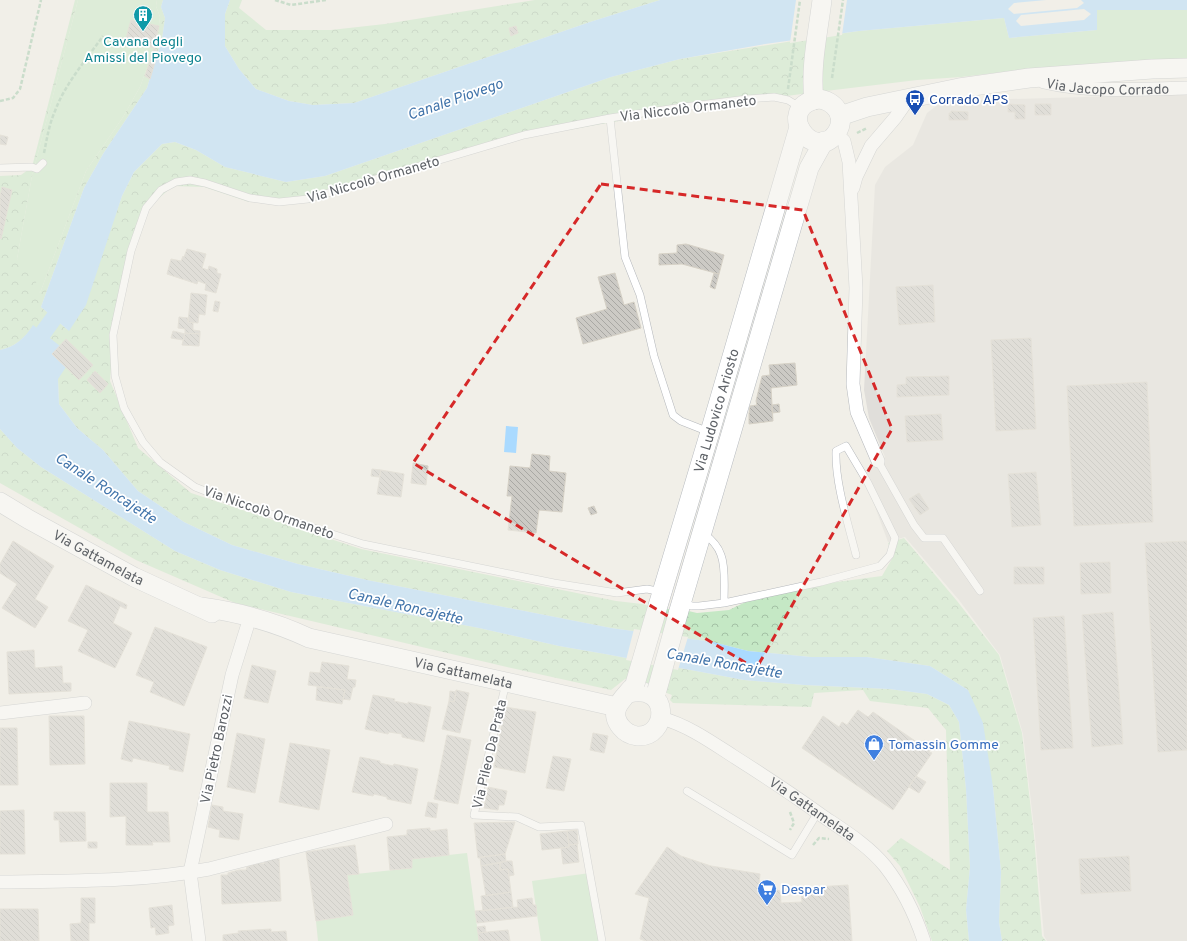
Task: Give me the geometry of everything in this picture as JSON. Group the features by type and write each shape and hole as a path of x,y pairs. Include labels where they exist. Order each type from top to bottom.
{"main road":[{"path":"808,104 823,99 831,102 837,108 834,130 819,142 805,136 799,127 798,120 808,104 812,86 822,0"},
{"name":"Via Jacopo Corrado","path":"834,130 867,107 959,88 1029,78 1152,69 1187,68"},
{"name":"Via Ludovico Ariosto","path":"627,694 659,601 799,127"},
{"name":"Via Ludovico Ariosto","path":"657,695 680,608 809,168 834,130"},
{"name":"Via Gattamelata","path":"0,502 134,577 224,619 247,627 287,637 309,638 506,682 627,694"},
{"name":"Via Gattamelata","path":"201,607 228,611 287,628 309,638"},
{"path":"639,690 657,695 661,709 657,726 646,735 632,735 625,732 617,721 616,714 627,694 639,690"}],"street":[{"name":"Via Jacopo Corrado","path":"1029,78 1053,84 1100,89 1187,88"},
{"path":"851,196 856,177 872,146 909,98"},
{"path":"834,130 844,141 847,148 849,162 856,288 853,384 857,412 878,461"},
{"name":"Via Pietro Barozzi","path":"199,941 190,872 232,675 247,627"},
{"path":"0,713 85,703"},
{"name":"Via Gattamelata","path":"660,718 673,721 684,726 781,786 864,846 884,865 900,887 915,915 924,941"},
{"path":"0,882 100,881 190,872 209,869 386,824"}],"lane":[{"name":"Via Niccolò Ormaneto","path":"659,601 647,589 617,593 562,584 363,544 228,500 195,487 160,462 143,442 124,408 115,376 113,335 131,251 146,208 161,190 176,182 190,180 205,183 250,198 279,202 308,199 524,135 610,118 747,99 774,98 808,104"},
{"path":"610,118 625,257 640,295 654,356 673,415 681,421 710,432"},
{"path":"0,168 32,167 37,169 43,163"},
{"path":"680,608 724,603 821,582 880,566 890,555 895,538 868,483 846,446 836,451 836,459 840,486 856,555"},
{"path":"878,461 914,525 924,538 943,538 980,591"},
{"path":"702,532 711,539 721,555 725,578 724,603"},
{"name":"Via Pileo Da Prata","path":"506,682 474,815 517,817 539,827 581,825 602,941"},
{"path":"687,791 792,855 818,812"}],"path":[{"path":"0,101 13,98 20,89 41,0"},
{"path":"275,0 291,5 326,0"},
{"path":"790,68 800,0"},
{"path":"833,70 843,0"},
{"path":"43,163 48,133 55,110 70,83 103,36"},
{"path":"813,845 819,838 832,840"}],"highlighted area":[{"path":"601,184 803,210 892,429 756,669 413,463"}],"shaded area":[{"path":"1187,94 1187,941 1047,941 1044,936 1035,836 1023,734 1000,655 959,600 905,537 888,542 867,485 867,468 885,457 869,418 864,390 875,185 885,167 913,145 927,113 943,101"}],"green space":[{"path":"75,0 78,0 32,176 17,259 30,266 40,293 86,171 123,117 140,87 157,40 160,17 156,6 157,0 163,0 161,7 165,18 162,39 147,88 103,154 84,188 41,307 68,330 104,247 122,196 134,172 162,144 175,142 196,150 225,167 286,182 325,176 611,77 680,59 818,37 809,93 676,111 522,138 308,203 249,202 204,187 173,186 144,211 116,306 110,381 138,448 191,493 361,549 616,601 642,604 659,609 680,609 697,613 729,610 756,597 822,584 882,576 893,557 888,543 904,538 957,601 999,655 1022,733 1034,836 1042,936 1046,941 1002,941 999,922 1001,872 993,787 968,690 930,666 867,657 811,657 748,651 713,642 611,628 367,580 298,564 232,545 184,522 138,491 103,450 77,428 59,404 58,379 52,354 33,326 19,341 10,347 0,350 0,176 21,175 32,167"},
{"path":"78,0 157,0 156,6 160,17 157,40 140,87 123,117 86,171 40,293 17,259 32,176"},
{"path":"230,0 242,0 239,8 266,30 331,30 385,24 535,0 660,0 590,22 354,103 313,105 289,101 256,89 239,69 225,46 225,14"},
{"path":"1097,10 1187,10 1187,61 1028,69 809,93 818,37 859,31 1004,18 1009,38 1097,30"},
{"path":"0,429 17,448 41,467 175,551 220,570 291,592 479,628 559,646 744,680 804,685 889,689 927,694 949,705 959,722 966,789 970,867 966,910 969,941 932,941 920,907 900,866 887,851 901,838 950,870 946,730 928,708 870,701 863,690 814,693 811,707 673,703 670,700 672,695 625,679 611,690 235,603 136,560 0,483"},
{"path":"467,853 479,941 318,941 316,921 353,915 347,875 412,868 412,859"},
{"path":"590,873 599,941 541,941 532,881"}],"water":[{"name":"Canale Piovego","path":"163,0 230,0 225,14 225,46 239,69 256,89 289,101 313,105 354,103 590,22 660,0 1046,0 1014,3 1008,9 1014,14 1077,8 1084,3 1081,0 1187,0 1187,10 1097,10 1097,30 1009,38 1004,18 859,31 765,44 680,59 611,77 325,176 286,182 225,167 196,150 175,142 162,144 134,172 122,196 86,305 69,331 41,307 84,188 103,154 147,88 162,39 165,18 161,7","holes":["1084,9 1091,14 1084,20 1021,26 1016,21 1021,15"]},
{"path":"33,325 60,346 66,367 58,379 59,404 77,428 103,450 138,491 184,522 232,545 298,564 367,580 611,628 713,642 748,651 811,657 867,657 930,666 968,690 983,723 993,787 1001,872 999,922 1002,941 969,941 966,910 970,867 966,789 959,722 949,705 927,694 889,689 804,685 744,680 559,646 479,628 291,592 220,570 175,551 41,467 17,448 0,429 0,350 10,347 19,341 27,334"},
{"path":"506,426 518,427 516,453 504,452"}],"pier":[{"path":"796,0 847,0 842,35 790,43"},
{"path":"634,629 688,637 678,670 626,660"}],"building":[{"name":"Cavana degli Amissi del Piovego","path":"131,20 159,26 154,48 126,38"},
{"path":"516,26 518,33 511,36 509,28"},
{"path":"154,48 158,52 150,79 145,76"},
{"path":"1008,104 1025,105 1025,119 1015,119 1015,112 1008,112"},
{"path":"1035,104 1051,104 1051,115 1035,115"},
{"path":"951,111 968,112 968,120 949,120 949,113 951,113"},
{"path":"0,135 8,137 6,145 0,144"},
{"path":"2,187 12,190 1,239 0,196"},
{"path":"686,244 724,255 719,274 682,264 659,265 659,254 677,253 677,245"},
{"path":"187,249 206,254 202,268 208,270 209,266 217,269 217,273 221,274 216,293 205,290 206,284 198,281 197,284 167,274 171,259 181,261"},
{"path":"615,273 624,305 634,302 641,328 583,344 576,318 607,309 598,277"},
{"path":"714,273 719,274 715,289 710,287"},
{"path":"933,285 935,322 899,325 896,287"},
{"path":"191,293 207,295 205,315 199,314 198,323 188,322"},
{"path":"215,301 220,302 218,312 213,311"},
{"path":"179,317 188,318 188,322 193,323 193,330 200,331 200,334 185,333 185,329 178,328"},
{"path":"173,331 185,334 183,340 171,338"},
{"path":"185,333 200,334 199,346 182,345"},
{"path":"1031,338 1036,429 996,431 991,340"},
{"path":"66,339 93,365 79,380 52,354"},
{"path":"795,363 797,385 771,388 773,421 749,424 750,406 757,405 756,401 762,376 770,375 769,365"},
{"path":"95,371 108,384 100,393 87,380"},
{"path":"949,376 949,395 897,397 897,385 906,384 906,377"},
{"path":"1147,382 1153,522 1074,526 1067,386"},
{"path":"779,404 780,412 772,413 772,405"},
{"path":"941,414 943,440 907,442 905,416"},
{"path":"532,454 550,456 549,471 566,473 562,512 539,510 536,533 508,530 512,496 507,496 510,466 530,468"},
{"path":"413,463 428,466 426,485 411,483"},
{"path":"372,469 381,470 379,477 371,476"},
{"path":"381,470 404,474 401,497 377,494"},
{"path":"1036,472 1041,525 1012,527 1008,474"},
{"path":"919,493 929,509 920,515 909,499"},
{"path":"594,506 597,513 591,515 588,508"},
{"path":"13,541 54,566 35,599 48,607 35,628 2,608 17,584 0,573 0,564"},
{"path":"1187,541 1187,750 1158,752 1145,543"},
{"path":"1110,562 1111,593 1081,594 1080,563"},
{"path":"1014,567 1044,567 1044,584 1014,584"},
{"path":"86,585 127,605 126,609 120,606 113,623 132,633 115,668 78,651 88,630 68,621"},
{"path":"1113,612 1123,744 1092,747 1082,615"},
{"path":"1064,616 1073,748 1041,750 1033,618"},
{"path":"155,627 207,647 184,706 150,692 154,682 136,675"},
{"path":"34,650 35,668 62,666 63,683 71,683 71,691 9,694 7,652"},
{"path":"322,662 349,666 347,679 356,680 350,700 343,699 345,690 308,685 310,672 320,673"},
{"path":"252,665 276,671 268,703 244,698"},
{"path":"317,687 345,690 342,704 316,700"},
{"path":"456,690 469,693 460,733 442,729 449,701 454,702"},
{"path":"450,691 456,692 454,702 449,701"},
{"path":"373,695 395,699 394,701 408,704 408,702 431,707 424,742 402,737 402,734 389,732 388,734 365,729"},
{"path":"505,707 536,712 525,773 494,767"},
{"name":"Tomassin Gomme","path":"858,710 868,717 873,712 921,745 924,740 933,747 929,752 932,753 893,810 802,748 823,716 839,727 842,722 847,725"},
{"path":"49,716 84,716 85,764 50,765"},
{"path":"129,721 190,734 183,772 169,769 170,766 133,758 132,762 121,759"},
{"path":"0,728 17,728 18,785 0,785"},
{"path":"237,733 265,739 255,793 227,787"},
{"path":"593,733 608,736 604,753 590,750"},
{"path":"447,735 471,740 458,804 434,799"},
{"path":"290,743 330,750 319,810 279,802"},
{"path":"553,756 571,759 564,791 546,788"},
{"path":"360,757 380,761 380,763 393,766 394,764 418,769 411,804 387,799 387,797 374,794 373,796 352,792"},
{"path":"916,776 926,782 919,793 909,787"},
{"path":"110,783 147,783 147,812 168,812 170,842 152,842 153,845 126,845 126,816 110,817"},
{"path":"488,787 507,791 504,805 499,805 498,810 484,808"},
{"path":"428,802 438,804 436,818 425,816"},
{"path":"212,805 223,807 223,811 243,814 239,840 219,837 220,830 208,827"},
{"path":"24,810 25,854 0,854 0,811"},
{"path":"54,812 85,812 86,841 60,842 59,820 54,820"},
{"path":"515,822 505,854 478,858 474,823"},
{"path":"430,828 430,831 447,829 449,855 412,859 412,868 390,870 387,837 407,835 407,830"},
{"path":"577,830 578,844 569,845 567,831"},
{"path":"567,831 569,847 542,850 540,834"},
{"path":"88,842 97,842 97,848 88,848"},
{"path":"577,844 579,862 563,864 561,848"},
{"path":"355,845 359,874 347,875 353,915 316,921 306,852"},
{"path":"667,847 681,856 711,866 760,874 759,884 780,891 781,903 802,902 801,888 848,885 852,941 646,941 640,939 649,898 635,894"},
{"path":"505,854 506,861 481,866 480,857"},
{"path":"1129,856 1131,891 1081,894 1079,859"},
{"path":"279,859 281,901 222,904 221,875 228,875 228,873 239,870 246,870 247,867 259,863 264,864 264,862"},
{"path":"512,861 514,875 509,876 508,869 500,870 500,863"},
{"path":"500,863 500,870 508,869 511,892 486,896 481,866"},
{"path":"511,892 513,907 483,911 481,896"},
{"path":"81,898 95,898 95,923 89,923 89,941 71,941 70,924 81,923"},
{"path":"532,898 533,905 536,905 537,916 477,923 475,911 518,907 517,900"},
{"path":"172,905 174,925 168,926 169,933 156,935 155,927 151,928 149,908"},
{"path":"0,909 38,909 39,941 0,941"},
{"path":"485,926 486,932 478,933 477,927"},
{"path":"271,929 271,932 286,931 287,941 223,941 223,935 239,933 238,931"},
{"path":"508,930 510,941 479,941 478,933"}],"waterway":[{"name":"Canale Roncajette","path":"30,351 64,304 66,299"}],"place":[{"name":"Cavana degli Amissi del Piovego","path":"143,32"},
{"name":"Corrado APS","path":"915,116"},
{"name":"Tomassin Gomme","path":"874,761"},
{"name":"Despar","path":"767,906"}]}
